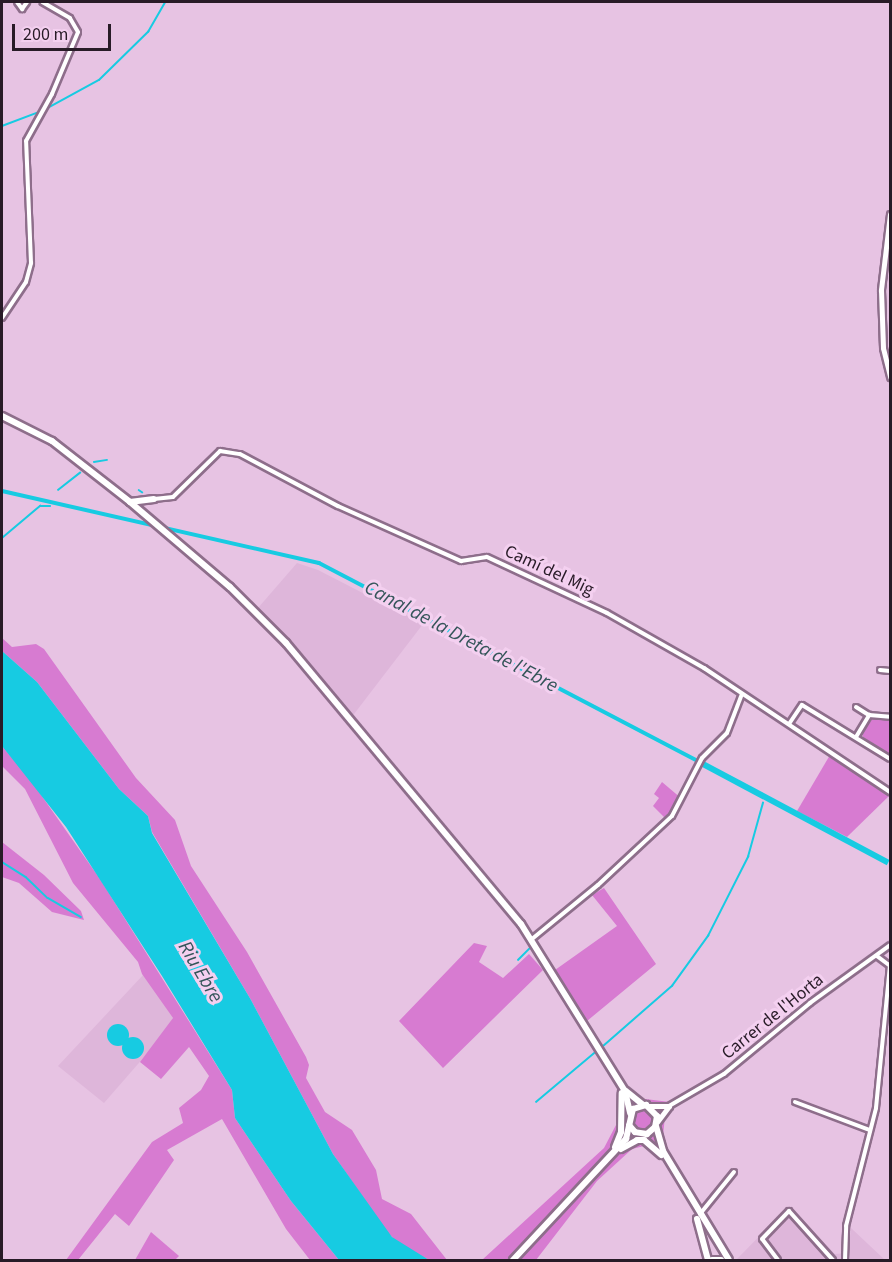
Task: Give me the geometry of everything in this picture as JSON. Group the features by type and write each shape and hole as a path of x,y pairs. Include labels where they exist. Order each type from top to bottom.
{"main road":[{"path":"2,416 52,441 130,502 140,506 151,520 230,586 286,643 532,939 612,1067 625,1091 630,1113 626,1139 513,1260"},
{"path":"140,506 154,499"},
{"path":"602,1164 617,1143 624,1106 612,1067"},
{"path":"625,1091 646,1106 657,1124 657,1140 698,1217 710,1260 725,1260"},
{"path":"630,1113 646,1106"},
{"path":"519,1260 621,1149 657,1124"},
{"path":"629,1125 661,1155 725,1260"},
{"path":"621,1149 634,1140 644,1140 661,1155"}],"street":[{"path":"17,2 22,9 27,2"},
{"path":"2,318 26,282 31,263 26,141 52,94 78,32 70,18 42,2"},
{"path":"891,214 881,290 883,348 891,377"},
{"name":"Camí del Mig","path":"154,499 173,497 213,456 231,451 338,506 460,561 487,557 562,591 704,668 891,792"},
{"path":"880,670 891,671"},
{"path":"532,939 598,885 672,816 698,765 727,733 742,694"},
{"path":"789,724 802,705 891,759"},
{"path":"856,707 870,715 891,717"},
{"path":"856,737 870,715"},
{"name":"Carrer de l'Horta","path":"669,1106 724,1074 810,1003 891,945"},
{"path":"884,950 891,953"},
{"path":"845,1260 846,1226 878,1092 890,965 886,960 884,950"},
{"path":"876,956 886,960"},
{"path":"795,1102 870,1130"},
{"path":"646,1106 669,1106"},
{"path":"657,1124 669,1106"},
{"path":"698,1217 734,1172"},
{"path":"778,1260 762,1239 789,1211 833,1260"}],"shaded area":[{"path":"297,563 318,570 423,624 351,718 258,608"},
{"path":"2,638 12,647 36,644 44,649 136,778 175,820 191,866 247,952 306,1057 309,1065 306,1078 325,1112 352,1130 376,1170 382,1199 411,1214 447,1260 429,1260 400,1245 388,1233 333,1154 251,1000 152,832 148,816 119,789 37,682 2,651"},
{"path":"873,718 890,719 890,755 863,737 862,732"},
{"path":"2,746 32,782 100,879 232,1090 235,1118 291,1201 339,1260 310,1260 286,1229 222,1119 167,1150 174,1160 129,1226 115,1214 78,1260 66,1260 152,1142 183,1123 179,1108 201,1090 209,1076 189,1047 161,1079 140,1062 173,1018 142,974 138,962 73,883 25,789 2,766"},
{"path":"830,755 890,795 847,837 797,811"},
{"path":"662,782 682,799 665,818 653,806 659,798 654,794"},
{"path":"2,842 44,875 81,911 84,920 52,912 19,883 2,877"},
{"path":"604,888 656,964 587,1021 555,970 617,926 592,895"},
{"path":"474,943 487,946 479,962 503,978 529,954 543,970 443,1068 399,1021"},
{"path":"144,974 173,1018 165,1033 104,1103 58,1066"},
{"path":"620,1096 670,1102 674,1108 665,1116 663,1136 651,1150 644,1146 632,1149 597,1181 536,1260 482,1260 604,1148 616,1125"},
{"path":"789,1206 835,1254 848,1253 851,1228 885,1260 724,1260 737,1259"},
{"path":"151,1232 179,1256 175,1260 135,1260"}],"water":[{"name":"Riu Ebre","path":"2,651 37,682 119,789 148,816 152,833 251,1000 333,1154 392,1237 429,1260 339,1260 291,1201 235,1118 232,1090 162,976 66,827 2,746"},
{"path":"698,758 890,860 887,865 695,763"},
{"path":"118,1024 126,1027 129,1035 126,1043 118,1046 110,1043 107,1035 110,1027"},
{"path":"133,1037 141,1040 144,1048 141,1056 133,1059 125,1056 122,1048 125,1040"}],"waterway":[{"path":"46,109 99,80 148,32 165,2"},
{"path":"2,126 42,111"},
{"path":"94,462 107,460"},
{"path":"58,490 80,473"},
{"name":"Canal de la Dreta de l'Ebre","path":"2,491 319,563 699,762"},
{"path":"2,538 40,506 50,506"},
{"path":"602,1047 672,986 708,936 748,857 763,803"},
{"path":"2,862 26,877 48,898 81,917"},
{"path":"534,935 559,913"},
{"path":"518,960 531,947"},
{"path":"536,1102 598,1050"}]}
